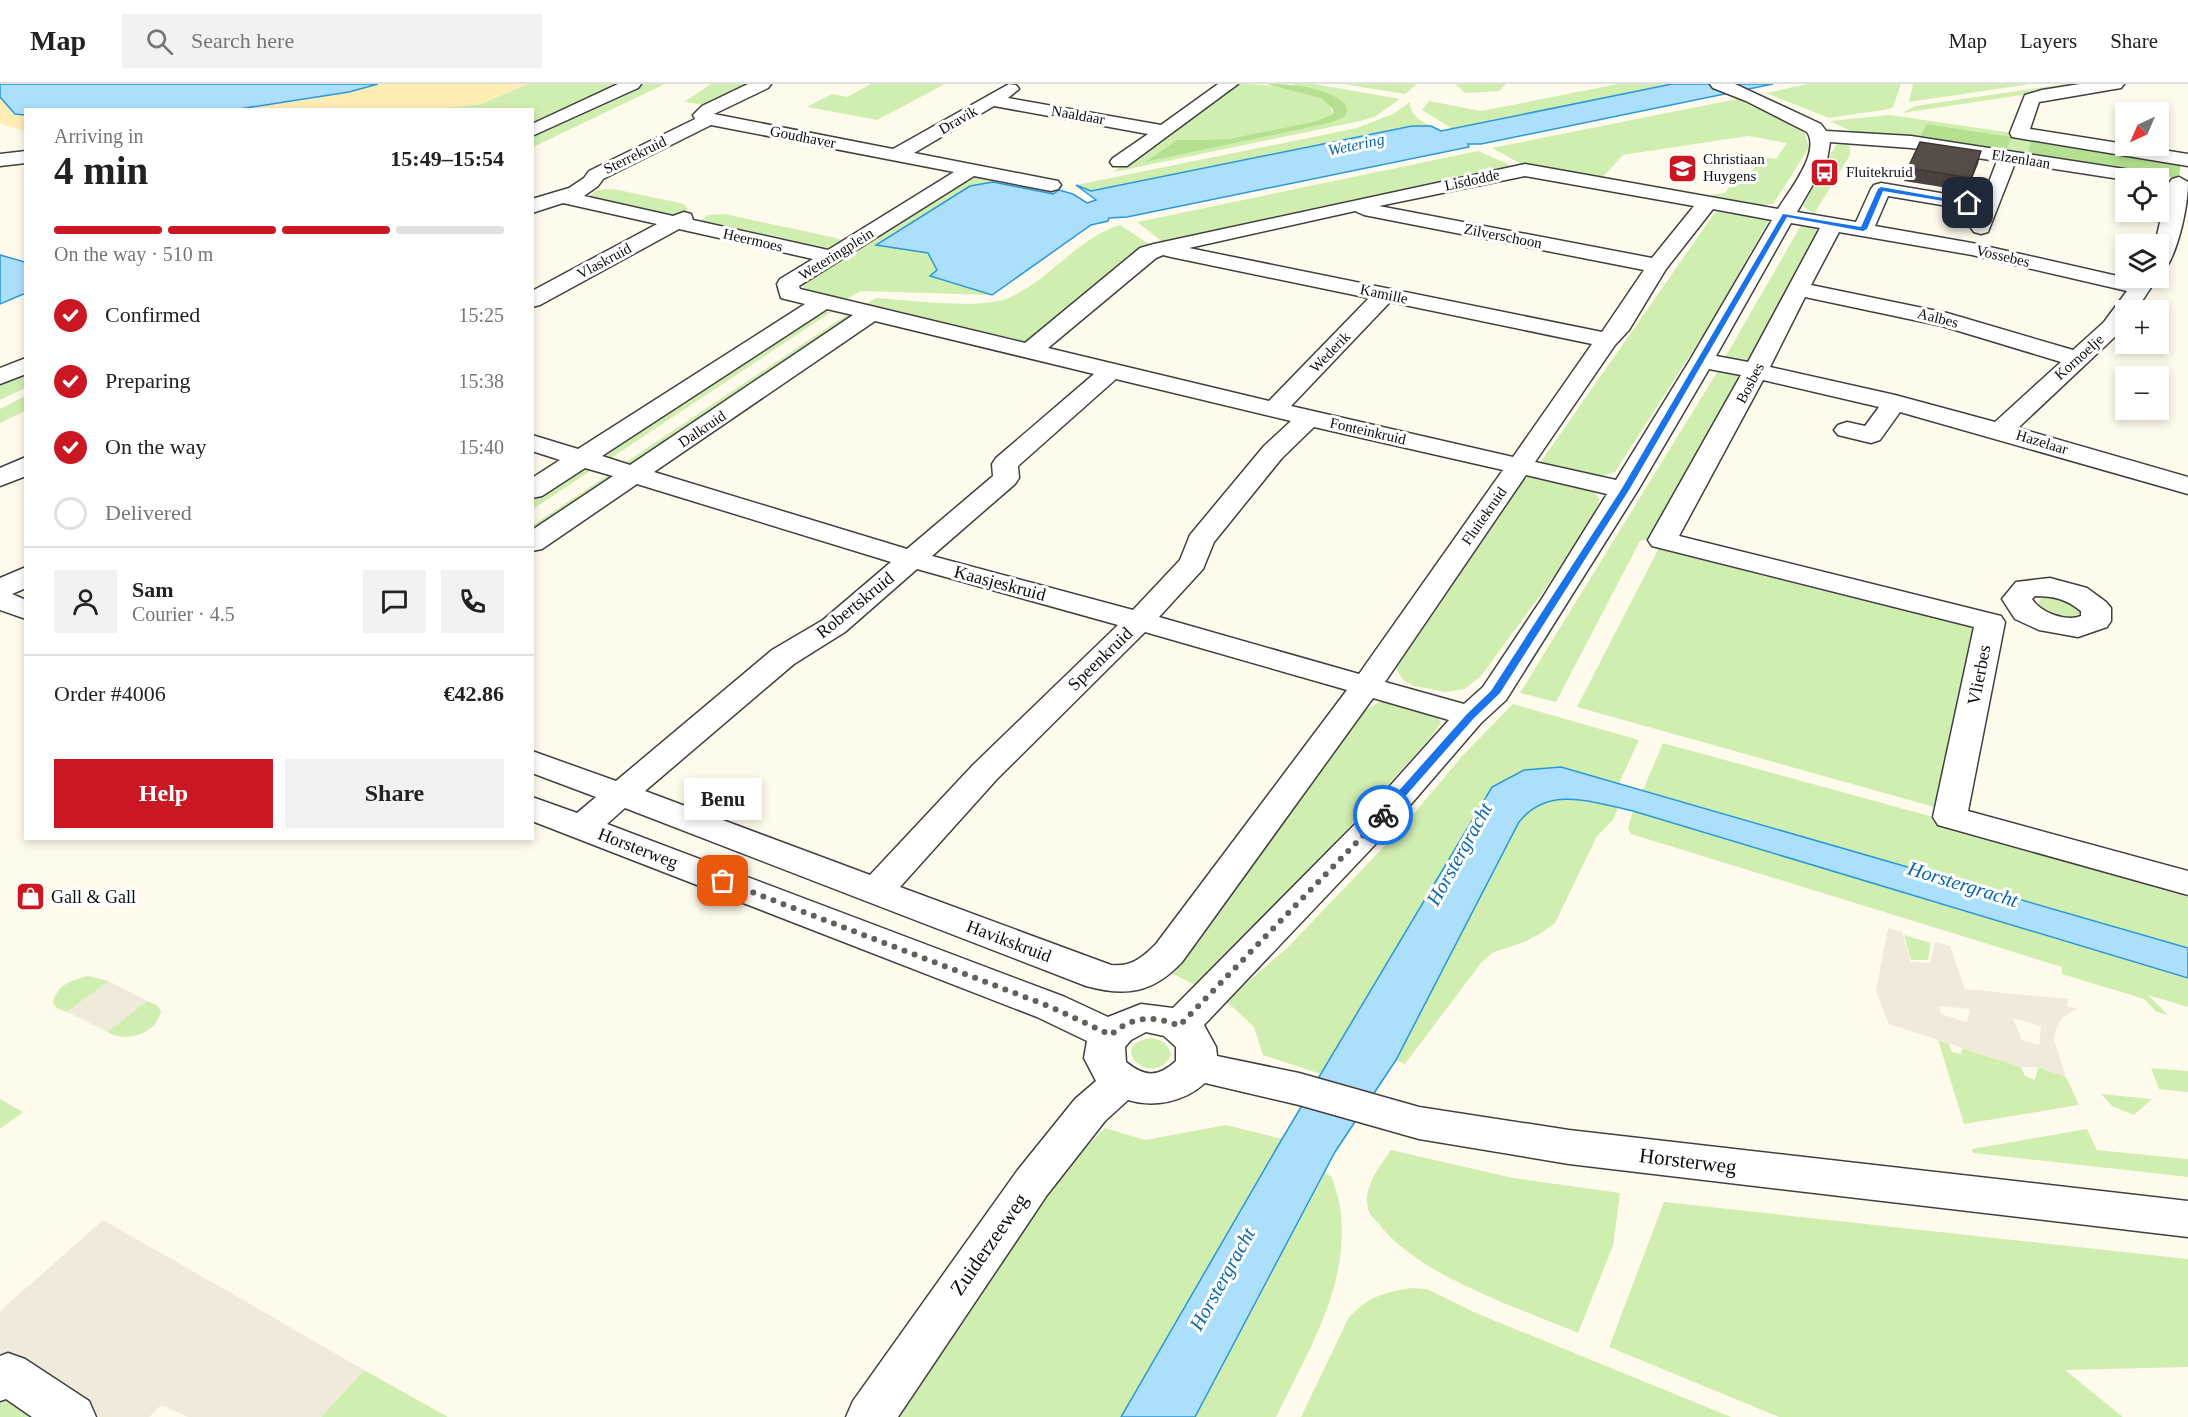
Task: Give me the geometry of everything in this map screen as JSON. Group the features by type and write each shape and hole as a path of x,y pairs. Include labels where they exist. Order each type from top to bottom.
{"street":[{"path":"534,130 632,84"},
{"path":"709,119 702,115 762,84"},
{"name":"Dravik","path":"897,155 1019,84"},
{"path":"1120,162 1229,84"},
{"path":"1179,1026 1375,824 1470,716 1495,693 1625,490 1817,160 1822,147 1820,136 1814,128 1752,97 1719,84"},
{"path":"2115,84 2042,94 2031,99 2019,133 2188,160"},
{"name":"Naaldaar","path":"992,100 1164,131"},
{"name":"Goudhaver","path":"709,119 971,170"},
{"name":"Sterrekruid","path":"534,206 544,201 563,197 591,183 596,175 709,119"},
{"name":"Elzenlaan","path":"1820,136 1878,138 2115,173"},
{"path":"0,160 24,157"},
{"path":"1972,249 2008,157"},
{"path":"971,170 1051,185"},
{"name":"Weteringplein","path":"971,170 788,284 789,293 1111,371"},
{"name":"Lisdodde","path":"1161,249 1349,206 1525,170 1785,215"},
{"path":"2169,235 2175,182"},
{"path":"591,183 617,187"},
{"path":"1863,229 1881,189 1989,207"},
{"name":"Heermoes","path":"563,197 831,257"},
{"name":"Heermoes","path":"673,200 701,206 676,223"},
{"name":"Fluitekruid","path":"1366,686 1607,340 1617,330 1657,266 1708,202"},
{"name":"Zilverschoon","path":"1349,206 1657,266"},
{"name":"Vossebes","path":"1785,215 2115,277"},
{"name":"Vlaskruid","path":"534,298 676,223"},
{"name":"Bosbes","path":"1662,540 1758,371 1797,289 1833,224"},
{"path":"834,235 858,240"},
{"path":"1030,351 1149,253 1161,249"},
{"name":"Kamille","path":"1161,249 1607,340"},
{"name":"Kornoelje","path":"2001,430 2112,327 2141,288"},
{"name":"Aalbes","path":"1797,289 1947,320 2077,359"},
{"name":"Wederik","path":"1274,410 1385,294"},
{"path":"534,489 823,302"},
{"name":"Dalkruid","path":"534,542 871,313"},
{"name":"Hazelaar","path":"1702,360 1895,402 2001,430 2188,486"},
{"path":"0,378 24,366"},
{"name":"Fonteinkruid","path":"1111,371 1625,490"},
{"name":"Robertskruid","path":"583,826 783,657 834,626 1006,478 1005,464 1111,371"},
{"path":"1847,430 1871,435 1895,402"},
{"name":"Speenkruid","path":"877,890 985,772 1139,621 1193,562 1200,541 1274,452 1309,418"},
{"name":"Kaasjeskruid","path":"534,445 636,473 911,559 1139,621 1470,716"},
{"path":"0,478 24,466"},
{"name":"Vlierbes","path":"1662,540 1990,622 1950,817 2188,883"},
{"path":"0,560 24,569"},
{"path":"0,589 24,577"},
{"path":"0,600 24,609"},
{"path":"1990,622 2026,613"},
{"name":"Havikskruid","path":"534,762 1113,981 1138,978 1156,967 1366,686"},
{"name":"Horsterweg","path":"534,809 1051,1007 1111,1035"},
{"path":"1141,1018 1156,1019 1179,1026 1192,1036 1198,1050 1195,1066 1189,1075 1167,1087 1151,1090 1121,1082 1107,1068 1103,1055 1105,1044 1111,1035 1128,1022 1141,1018"},
{"name":"Horsterweg","path":"1195,1066 1299,1089 1419,1123 1569,1148 2188,1219"},
{"name":"Zuiderzeeweg","path":"870,1417 1032,1183 1090,1110 1121,1082"},
{"path":"0,1380 8,1374 72,1417"}],"green space":[{"path":"528,84 630,84 534,129 534,108 443,108 480,104"},
{"path":"639,84 665,84 534,147 534,135"},
{"path":"711,84 756,84 710,106 684,102"},
{"path":"871,84 945,84 877,120 807,107 832,94 847,97"},
{"path":"1238,84 1292,88 1312,94 1292,84 1314,84 1400,99 1376,116 1365,120 1114,172 1123,163","holes":["1322,99 1347,112 1330,123 1147,161 1177,140 1228,139 1317,121 1333,114 1329,105"]},
{"path":"1267,84 1298,86 1327,93 1345,103 1347,112 1344,117 1330,123 1145,162 1177,140 1228,139 1317,121 1333,114 1333,109 1321,98"},
{"path":"1342,84 1417,84 1405,94"},
{"path":"1455,84 1506,84 1499,91 1465,93"},
{"path":"1618,84 1672,84 1453,129 1422,110 1429,101 1481,111"},
{"path":"1807,84 1901,84 1893,107 1889,109 1829,118 1766,93"},
{"path":"1913,84 2031,84 1909,102"},
{"path":"2065,84 2097,84 1902,113 1915,106"},
{"path":"1742,98 1794,124 1805,134 1809,148 1773,204 1750,206 1709,195 1725,193 1735,180 1744,182 1761,157 1776,159 1787,143 1748,136 1623,155 1603,177 1523,165 1492,148"},
{"path":"1410,102 1410,107 1416,117 1431,126 1412,126 1090,191 1076,185 1357,128 1393,114"},
{"path":"1890,115 2013,133 2032,138 2027,155 2005,152 2011,137 1927,124 1919,138 1851,131 1830,121"},
{"path":"1927,124 2012,137 2005,152 1919,138"},
{"path":"2032,138 2115,151 2115,156 2149,156 2181,161 2179,178 2169,176 2169,168 2115,168 2027,155"},
{"path":"1849,140 1850,155 1814,214 1803,206 1837,143"},
{"path":"1478,151 1515,167 1164,243 1137,222"},
{"path":"975,174 1059,190 1053,194 993,182 877,245 928,253 937,270 931,276 992,295 861,291 843,301 806,291 803,285 808,280"},
{"path":"614,189 684,204 688,209 681,213 657,213 591,199 589,196 597,190"},
{"path":"1718,208 1761,214 1769,220 1714,318 1615,472 1602,476 1540,463"},
{"path":"725,214 843,241 830,250 819,250 700,222 707,215"},
{"path":"1120,225 1152,246 1025,345 863,306 876,298 966,304 985,303 1013,296 1040,279 1091,239"},
{"path":"1821,226 1824,230 1752,364 1724,359 1800,227"},
{"path":"820,312 831,312 608,460 603,454"},
{"path":"846,315 851,318 634,463 623,464"},
{"path":"1719,369 1747,375 1666,535 1640,541 1556,702 1520,693"},
{"path":"24,372 24,388 0,400 0,384"},
{"path":"24,397 24,411 0,423 0,409"},
{"path":"573,468 595,468 534,508 534,494"},
{"path":"611,473 616,478 534,536 534,524"},
{"path":"1538,476 1590,488 1600,499 1586,533 1481,676 1465,689 1445,692 1414,686 1403,680 1395,667 1521,480"},
{"path":"1661,544 1950,616 1971,627 1980,637 1979,647 1934,807 1577,707"},
{"path":"2043,596 2064,597 2082,612 2066,618 2054,615 2039,605"},
{"path":"1385,699 1436,713 1441,723 1427,742 1201,988 1167,971 1362,712"},
{"path":"1513,704 1639,740 1619,783 1561,767 1524,770 1492,787 1321,1074 1263,1055 1254,1027 1226,1001 1287,948 1399,831 1464,754"},
{"path":"1663,743 1937,818 1936,825 2188,897 2188,948 1643,790"},
{"path":"1576,799 1618,808 1613,820 1597,836 1555,923 1524,942 1492,953 1481,963 1405,1064 1396,1060 1519,822 1531,810 1544,803"},
{"path":"1633,811 2188,978 2188,1007 2148,995 2168,1015 2157,1012 2144,999 2062,974 2062,967 1631,834 1628,828"},
{"path":"1904,935 1931,943 1928,960 1911,960"},
{"path":"88,976 109,981 67,1012 57,1008 53,1003 57,992 71,982"},
{"path":"147,1001 158,1006 161,1012 153,1026 131,1037 107,1032"},
{"path":"1153,1038 1165,1044 1171,1055 1163,1065 1153,1069 1136,1062 1132,1055 1132,1048 1139,1041"},
{"path":"1938,1040 1949,1044 1952,1052 1961,1054 1962,1048 2021,1067 2025,1076 2035,1080 2038,1067 2066,1077 2079,1105 1964,1124"},
{"path":"2151,1068 2188,1071 2188,1092 2159,1089"},
{"path":"2101,1094 2152,1099 2134,1115 2112,1106"},
{"path":"0,1099 23,1112 0,1129"},
{"path":"1226,1125 1282,1139 1121,1417 893,1417 1019,1229 1066,1168 1105,1128 1145,1140"},
{"path":"2087,1129 2097,1150 2188,1159 2188,1177 1973,1153 1972,1149"},
{"path":"1391,1150 1513,1178 1620,1193 1613,1246 1578,1333 1470,1288 1418,1259 1396,1242 1371,1215 1367,1203 1372,1179"},
{"path":"1325,1173 1332,1177 1339,1199 1342,1240 1339,1267 1323,1319 1276,1417 1195,1417"},
{"path":"1664,1202 2188,1259 2188,1367 2065,1370 2123,1417 1779,1417 1609,1347"},
{"path":"1412,1288 1427,1289 1476,1313 1731,1417 1301,1417 1348,1319 1362,1305 1377,1297 1393,1291"},
{"path":"364,1370 448,1417 321,1417"},
{"path":"0,1393 56,1417 0,1417"}],"sand":[{"path":"379,84 528,84 480,104 443,108 252,108 327,96"},
{"path":"0,97 11,110 24,115 24,131 0,124"}],"shaded area":[{"path":"1888,928 1902,932 1911,962 1930,963 1935,942 1950,946 1965,989 2068,999 2067,1007 2078,1008 2062,1018 2054,1039 2066,1077 2038,1067 2021,1067 1889,1024 1876,991","holes":["1939,1006 1970,1009 1967,1022 1941,1014","2013,1018 2041,1026 2039,1045 2022,1040"]},
{"path":"109,981 147,1001 107,1032 67,1012"},
{"path":"103,1220 364,1370 321,1417 188,1417 161,1405 149,1417 100,1417 0,1353 0,1311"}],"water":[{"path":"0,84 378,84 349,92 245,108 24,108 24,115 15,114 0,97"},
{"name":"Wetering","path":"1672,84 1773,84 1481,144 1468,144 1469,147 1127,217 1109,218 1108,221 1091,225 992,295 930,276 937,270 928,253 876,245 970,186 993,182 1053,194 1059,190 1073,194 1087,203 1096,200 1076,185 1091,191 1412,126 1431,126 1441,131"},
{"path":"0,255 24,262 24,294 0,304"},
{"name":"Horstergracht","path":"1561,767 2188,948 2188,978 1633,811 1573,799 1544,803 1531,810 1519,822 1396,1060 1335,1152 1195,1417 1121,1417 1282,1139 1492,787 1524,770"}],"building":[{"path":"1920,142 1981,151 1971,178 1908,168"}],"way so far":[{"path":"723,881 1051,1007 1111,1035 1128,1022 1141,1018 1169,1021 1179,1026 1383,815"}],"place":[{"name":"Christiaan Huygens","path":"1682,168"},
{"name":"Fluitekruid","path":"1825,172"},
{"name":"Benu","path":"723,881"},
{"name":"Gall & Gall","path":"30,897"}],"route":[{"path":"1383,815 1470,716 1495,693 1625,490 1785,215 1863,229 1881,189 1968,203"}]}
